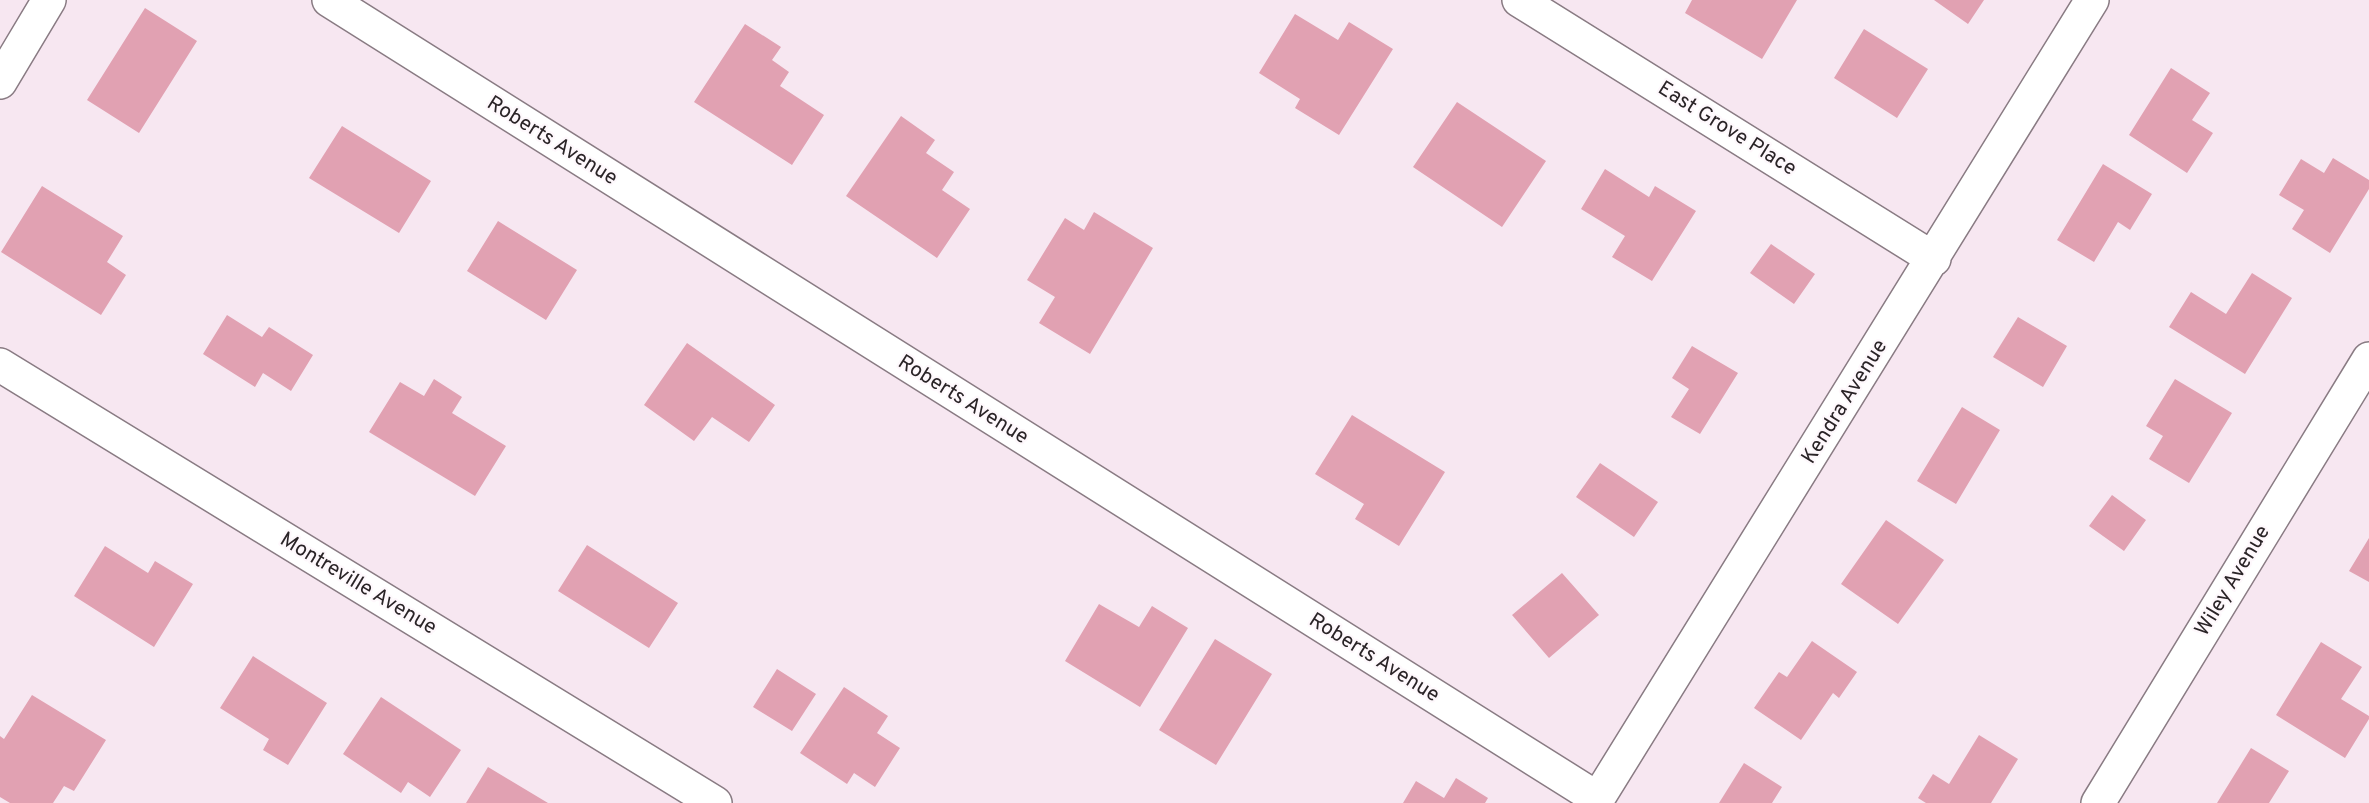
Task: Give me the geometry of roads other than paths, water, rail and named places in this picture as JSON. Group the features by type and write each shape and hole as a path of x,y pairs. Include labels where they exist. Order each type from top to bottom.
{"street":[{"path":"0,82 49,0"},
{"name":"Roberts Avenue","path":"329,0 1596,801"},
{"name":"East Grove Place","path":"1519,0 1934,259"},
{"name":"Kendra Avenue","path":"1596,801 1934,259 2092,0"},
{"name":"Wiley Avenue","path":"2098,803 2369,359"},
{"name":"Montreville Avenue","path":"0,365 715,803"}]}
